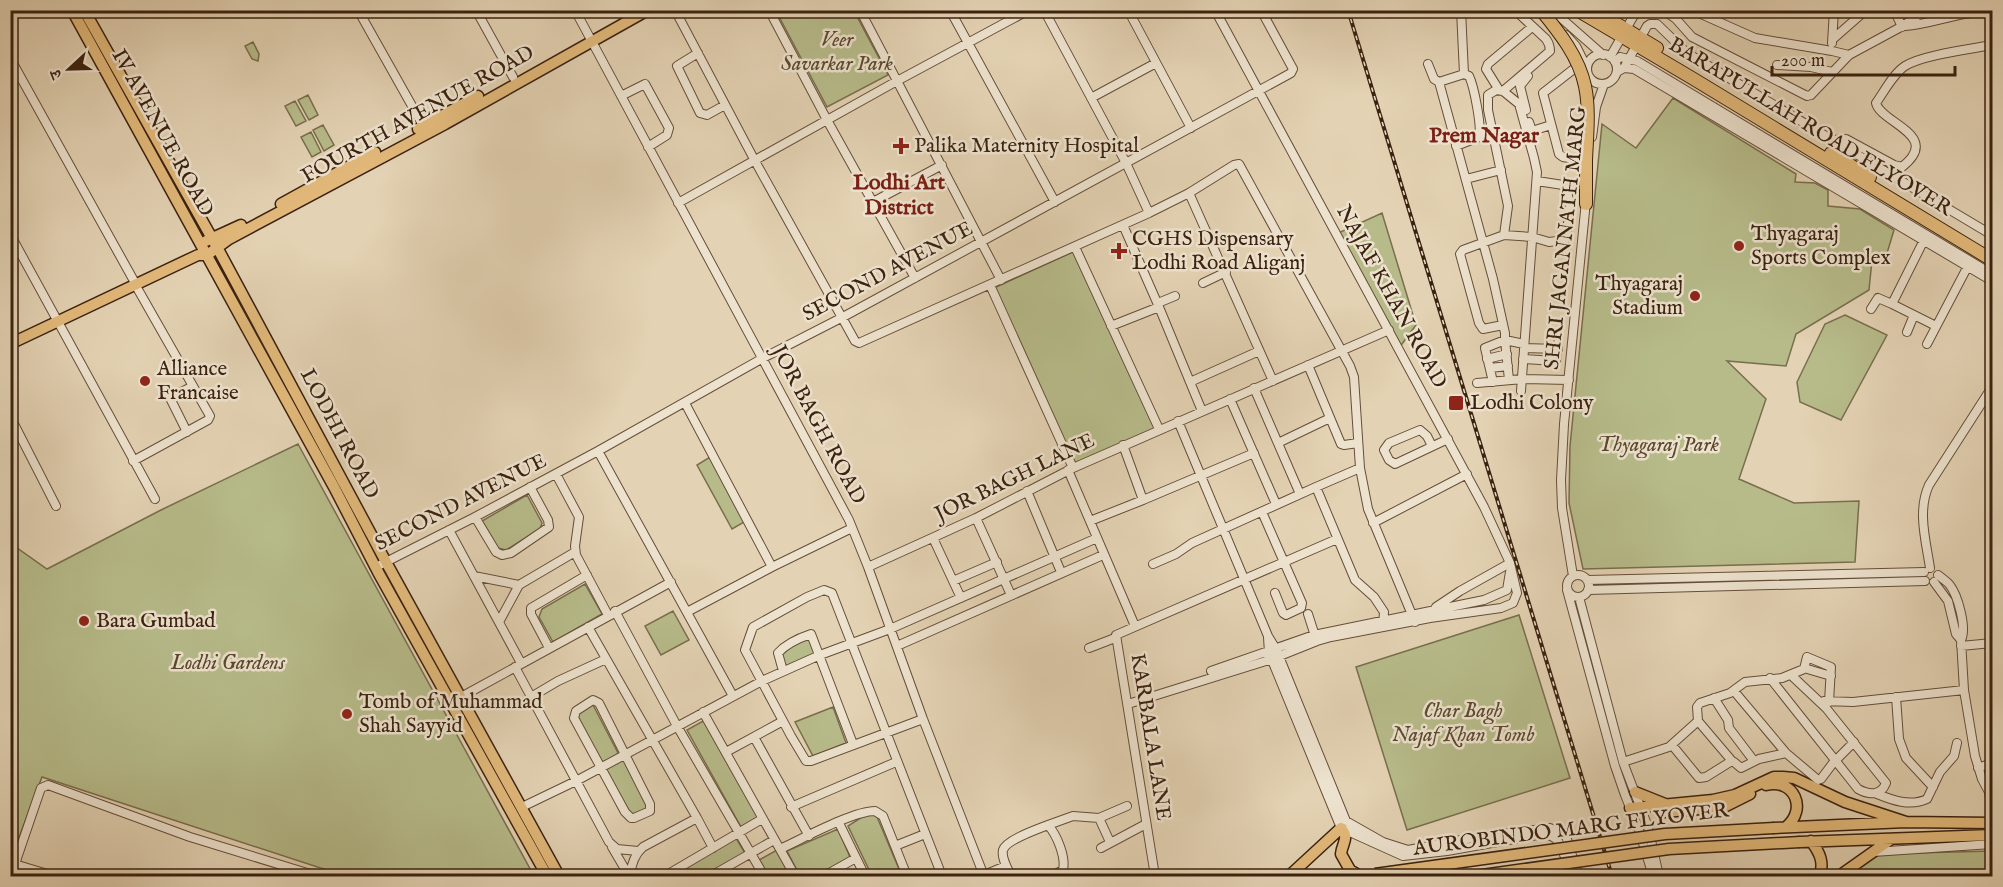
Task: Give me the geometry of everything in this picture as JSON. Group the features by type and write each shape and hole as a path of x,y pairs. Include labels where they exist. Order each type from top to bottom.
{"highway":[{"path":"1540,10 1556,28 1572,54 1585,85 1588,115 1586,204"},
{"name":"BARAPULLAH ROAD FLYOVER","path":"1577,10 1992,260"},
{"name":"BARAPULLAH ROAD FLYOVER","path":"1594,10 1992,250"}],"main road":[{"name":"IV AVENUE ROAD","path":"72,10 206,241"},
{"name":"LODHI ROAD","path":"84,10 206,241 207,255 334,487 461,697 559,876"},
{"name":"FOURTH AVENUE ROAD","path":"135,283 198,255 207,255 229,239 285,206 590,39 637,10"},
{"name":"FOURTH AVENUE ROAD","path":"425,129 513,77 648,10"},
{"name":"FOURTH AVENUE ROAD","path":"135,283 195,252 206,241 285,206"},
{"name":"LODHI ROAD","path":"206,241 218,249 381,565 548,876"},
{"path":"10,338 135,283"},
{"path":"10,344 57,319"},
{"path":"1637,811 1724,798 1774,777 1783,777 1794,778 1845,802 1906,822 1992,821"},
{"path":"1637,811 1724,807 1738,802 1767,784 1779,784 1794,794 1797,806 1795,818 1786,827"},
{"path":"1635,792 1669,805"},
{"name":"AUROBINDO MARG FLYOVER","path":"1360,876 1665,834 1906,822"},
{"path":"1289,876 1341,828 1346,838 1341,854 1350,870 1360,876"},
{"name":"AUROBINDO MARG FLYOVER","path":"1475,876 1669,849 1992,835"},
{"path":"1839,876 1890,840"},
{"path":"1805,842 1822,858 1820,876"}],"street":[{"path":"358,10 425,129"},
{"path":"476,10 513,77"},
{"name":"JOR BAGH ROAD","path":"575,10 822,468 852,528 984,876"},
{"path":"675,10 855,341 862,342 1075,247 1190,193 1234,165 1241,166 1350,366 1354,377 1360,468 1368,509 1413,618 1432,610 1460,591 1510,563"},
{"path":"769,10 915,278"},
{"path":"860,10 1001,280"},
{"path":"950,10 1055,202"},
{"path":"678,203 1029,10"},
{"path":"1044,10 1126,163 1149,213"},
{"path":"1128,10 1191,128"},
{"name":"NAJAF KHAN ROAD","path":"1215,10 1467,474 1510,563 1517,593 1513,603 1501,608 1413,618 1383,624 1315,638 1274,654"},
{"name":"SECOND AVENUE","path":"381,565 475,518 763,358 982,242 1293,71 1261,10"},
{"path":"1461,10 1464,74"},
{"path":"1504,235 1508,206 1487,98 1490,92 1501,90 1550,51 1550,44 1546,39 1515,10"},
{"path":"1540,10 1576,46 1586,65 1588,75 1595,82 1604,84 1613,80 1647,26 1657,24 1687,53 1992,236"},
{"path":"1552,10 1621,70 1634,69 1806,166 1924,240 1992,274"},
{"path":"1692,10 1755,38 1849,56"},
{"path":"1832,51 1834,10"},
{"path":"1833,39 1856,15 1866,10"},
{"path":"1901,10 1897,16 1902,27"},
{"path":"1668,12 1692,37 1805,96 1811,95 1849,56 1928,10"},
{"path":"1609,58 1636,12"},
{"path":"1902,27 1923,25 1971,12 1992,12"},
{"path":"1521,391 1537,181 1534,158 1519,104 1501,90 1486,69 1488,64 1532,27"},
{"path":"1546,39 1560,28"},
{"path":"1834,140 1846,139 1902,167 1915,152 1915,146 1906,129 1877,109 1876,103 1881,95 1899,71 1912,63 1992,45"},
{"path":"698,53 677,66 700,113 707,115 725,105"},
{"path":"1586,161 1561,156 1551,125 1544,91 1598,55 1609,58 1630,55"},
{"path":"1630,55 1637,62 1806,166 1969,263 1992,281"},
{"path":"10,58 210,413 210,418 134,461"},
{"path":"1540,160 1520,86 1549,59"},
{"path":"1091,98 1156,63"},
{"path":"1428,64 1434,79 1439,82 1483,243 1503,325 1509,380"},
{"path":"1777,65 1811,67 1832,72"},
{"path":"1439,82 1464,74 1469,76 1474,87 1475,105 1481,129 1477,139 1456,146"},
{"path":"621,96 645,84 664,118 669,132 648,147"},
{"name":"SHRI JAGANNATH MARG","path":"1573,576 1561,492 1569,380 1595,117 1604,84"},
{"path":"1532,131 1551,125"},
{"path":"873,202 942,165"},
{"path":"1466,179 1501,170"},
{"path":"1503,325 1484,329 1479,323 1459,256 1463,250 1504,235 1532,237 1549,242 1565,240 1571,201 1569,194 1563,186 1537,181"},
{"path":"1190,193 1273,381"},
{"path":"1123,225 1159,305 1202,411"},
{"path":"1567,225 1584,226"},
{"path":"10,234 155,499"},
{"path":"1892,304 1924,240"},
{"path":"1075,247 1159,429"},
{"path":"1927,344 1969,263"},
{"path":"1203,283 1226,272"},
{"path":"990,285 1135,626"},
{"path":"1111,326 1174,296"},
{"path":"1871,309 1878,298 1936,326"},
{"path":"1906,332 1914,315"},
{"name":"JOR BAGH LANE","path":"868,567 976,518 1070,469 1389,330"},
{"path":"1493,382 1485,348 1505,340 1524,346 1558,346 1556,364 1523,359"},
{"path":"1190,382 1259,351"},
{"path":"1488,364 1506,354"},
{"path":"1488,364 1508,366"},
{"path":"1308,366 1342,445 1358,442"},
{"path":"1477,383 1522,379 1569,380"},
{"path":"187,432 171,400 193,386"},
{"path":"1992,387 1929,484 1923,504 1930,576 1948,601 1956,634 1961,643 1964,690 1978,768 1991,794 1992,810"},
{"path":"1254,388 1300,494"},
{"path":"1230,399 1276,504"},
{"path":"685,403 772,567"},
{"path":"10,416 56,506"},
{"path":"1278,443 1330,418"},
{"path":"1178,421 1268,636 1341,828 1403,856 1448,851 1543,834 1553,835 1558,839 1570,876"},
{"path":"1432,446 1420,430 1389,443 1384,450 1389,460 1395,464 1432,446 1448,438"},
{"path":"1123,446 1143,500"},
{"path":"598,451 733,696"},
{"path":"1090,521 1254,453"},
{"path":"1153,564 1223,528 1360,468"},
{"path":"556,474 579,517 575,552 764,876"},
{"path":"1373,523 1467,474"},
{"path":"475,518 496,552 502,555 511,553 549,527 548,520 530,487"},
{"path":"1316,487 1355,580 1374,597 1383,612 1383,624"},
{"path":"1026,491 1061,572"},
{"path":"1262,512 1285,561 1302,603 1301,608 1286,615 1283,614 1275,593"},
{"path":"976,518 1011,595"},
{"path":"687,612 852,528"},
{"path":"449,530 498,622 531,697 630,876"},
{"path":"933,538 961,598"},
{"path":"522,807 576,781 783,671 890,629 1097,538"},
{"name":"KARBALA LANE","path":"1155,876 1115,638 1118,633 1337,540"},
{"path":"498,622 519,585 575,552"},
{"path":"897,646 1103,555"},
{"path":"953,581 996,562"},
{"path":"1432,610 1484,600 1502,594 1507,590 1510,563"},
{"path":"549,648 531,614 531,608 587,575"},
{"path":"1588,585 1581,575 1573,576 1567,583 1567,590 1615,766 1637,811 1659,876"},
{"path":"474,576 519,585"},
{"path":"1588,585 1930,576"},
{"path":"461,697 671,582"},
{"path":"1567,590 1573,596 1579,597 1583,596 1588,585"},
{"path":"923,719 884,732 808,762 804,759 745,650 753,627 807,597 824,590 832,593 884,732 942,876"},
{"path":"1579,597 1623,762 1635,792 1637,811 1653,876"},
{"path":"1308,614 1315,638"},
{"path":"588,627 713,848"},
{"path":"783,671 778,653 802,637 811,634 853,744"},
{"path":"1089,648 1115,638"},
{"path":"1961,643 1992,643"},
{"path":"1127,701 1274,654"},
{"path":"1274,654 1346,821 1383,842 1408,850 1478,837 1550,828 1566,837 1570,876"},
{"path":"531,697 606,658"},
{"path":"1786,753 1754,761 1741,768 1732,761 1698,721 1698,705 1734,691 1745,682 1782,678 1804,669 1831,676 1829,702"},
{"path":"1791,675 1818,699 1886,783 1886,786 1877,794"},
{"path":"1770,678 1835,761 1862,791 1896,802 1923,801 1927,799 1940,772 1954,756 1958,743"},
{"path":"1818,699 1829,702 1853,702 1964,690"},
{"path":"1734,691 1786,753 1818,780 1854,742"},
{"path":"1896,697 1899,739 1906,758 1933,787"},
{"path":"1714,698 1728,720 1729,728 1754,761"},
{"path":"596,700 650,804 651,808 648,812 634,819 628,816 601,767 574,718 576,711 596,700"},
{"path":"703,712 795,876"},
{"path":"726,752 783,721"},
{"path":"1623,762 1671,746 1698,721"},
{"path":"754,737 808,836"},
{"path":"1671,746 1699,778 1706,777 1732,761"},
{"path":"791,807 896,762"},
{"path":"1978,768 1992,763"},
{"path":"54,876 13,863 44,785 296,873 317,876"},
{"path":"1011,876 1002,852 1004,846 1009,842 1073,816 1099,818 1127,806"},
{"path":"780,849 870,811 880,813 906,876"},
{"path":"630,876 638,851 697,818"},
{"path":"1099,818 1110,842"},
{"path":"668,876 762,819"},
{"path":"838,823 865,876"},
{"path":"1101,848 1146,824"},
{"path":"1048,825 1053,831 1065,862 1063,870 1052,876"},
{"path":"895,846 925,834"},
{"path":"711,876 725,873 751,853 774,840"},
{"path":"1873,852 1992,844"},
{"path":"612,847 638,851"},
{"path":"830,875 856,858"},
{"path":"984,876 1006,866"}],"green space":[{"name":"Veer Savarkar Park","path":"776,11 854,11 888,75 827,107"},
{"path":"253,42 259,54 258,61 252,59 245,46"},
{"path":"308,95 318,115 309,120 298,100"},
{"name":"Thyagaraj Park","path":"1673,98 1796,174 1795,182 1815,183 1828,190 1828,206 1860,209 1894,230 1884,263 1872,260 1869,290 1796,334 1786,366 1727,361 1766,399 1739,479 1794,503 1859,501 1855,562 1583,569 1569,503 1570,446 1602,124 1636,148"},
{"path":"295,101 306,121 296,126 285,106"},
{"path":"323,125 334,145 324,151 313,130"},
{"path":"311,132 321,152 312,157 301,137"},
{"path":"1382,213 1416,325 1399,348 1336,234"},
{"path":"1075,251 1157,429 1073,466 994,288"},
{"path":"1845,315 1887,335 1841,420 1800,402 1797,382 1825,324"},
{"name":"Lodhi Gardens","path":"298,444 534,876 345,876 42,777 15,848 11,846 10,543 47,569 161,510"},
{"path":"710,457 746,521 732,529 697,465"},
{"path":"527,495 542,523 540,529 506,550 498,548 482,521"},
{"path":"585,584 602,614 553,642 539,617 542,609"},
{"path":"673,611 689,640 661,655 645,626"},
{"name":"Char Bagh Najaf Khan Tomb","path":"1519,615 1570,778 1407,830 1356,667"},
{"path":"808,638 811,640 815,654 785,667 781,654"},
{"path":"592,703 618,753 614,758 603,762 577,712"},
{"path":"833,707 846,743 813,756 795,722"},
{"path":"705,720 759,817 741,827 687,730"},
{"path":"624,761 646,801 647,807 644,810 630,815 605,769"},
{"path":"872,814 877,817 902,876 872,876 848,826"},
{"path":"838,829 850,857 817,876 800,876 787,851"},
{"path":"736,838 745,853 706,876 671,876"},
{"path":"777,850 792,876 769,876 759,860"},
{"path":"1992,851 1992,876 1847,876 1875,854"}],"waterway":[{"path":"1615,10 1627,17"}],"railway":[{"path":"1348,10 1612,876"}],"place":[{"name":"Palika Maternity Hospital","path":"901,146"},
{"name":"Thyagaraj Sports Complex","path":"1739,246"},
{"name":"CGHS Dispensary Lodhi Road Aliganj","path":"1119,251"},
{"name":"Thyagaraj Stadium","path":"1695,296"},
{"name":"Alliance Francaise","path":"145,381"},
{"name":"Lodhi Colony","path":"1456,403"},
{"name":"Bara Gumbad","path":"84,621"},
{"name":"Tomb of Muhammad Shah Sayyid","path":"347,714"}],"district":[{"name":"Prem Nagar","path":"1484,136"},
{"name":"Lodhi Art District","path":"899,196"}]}
